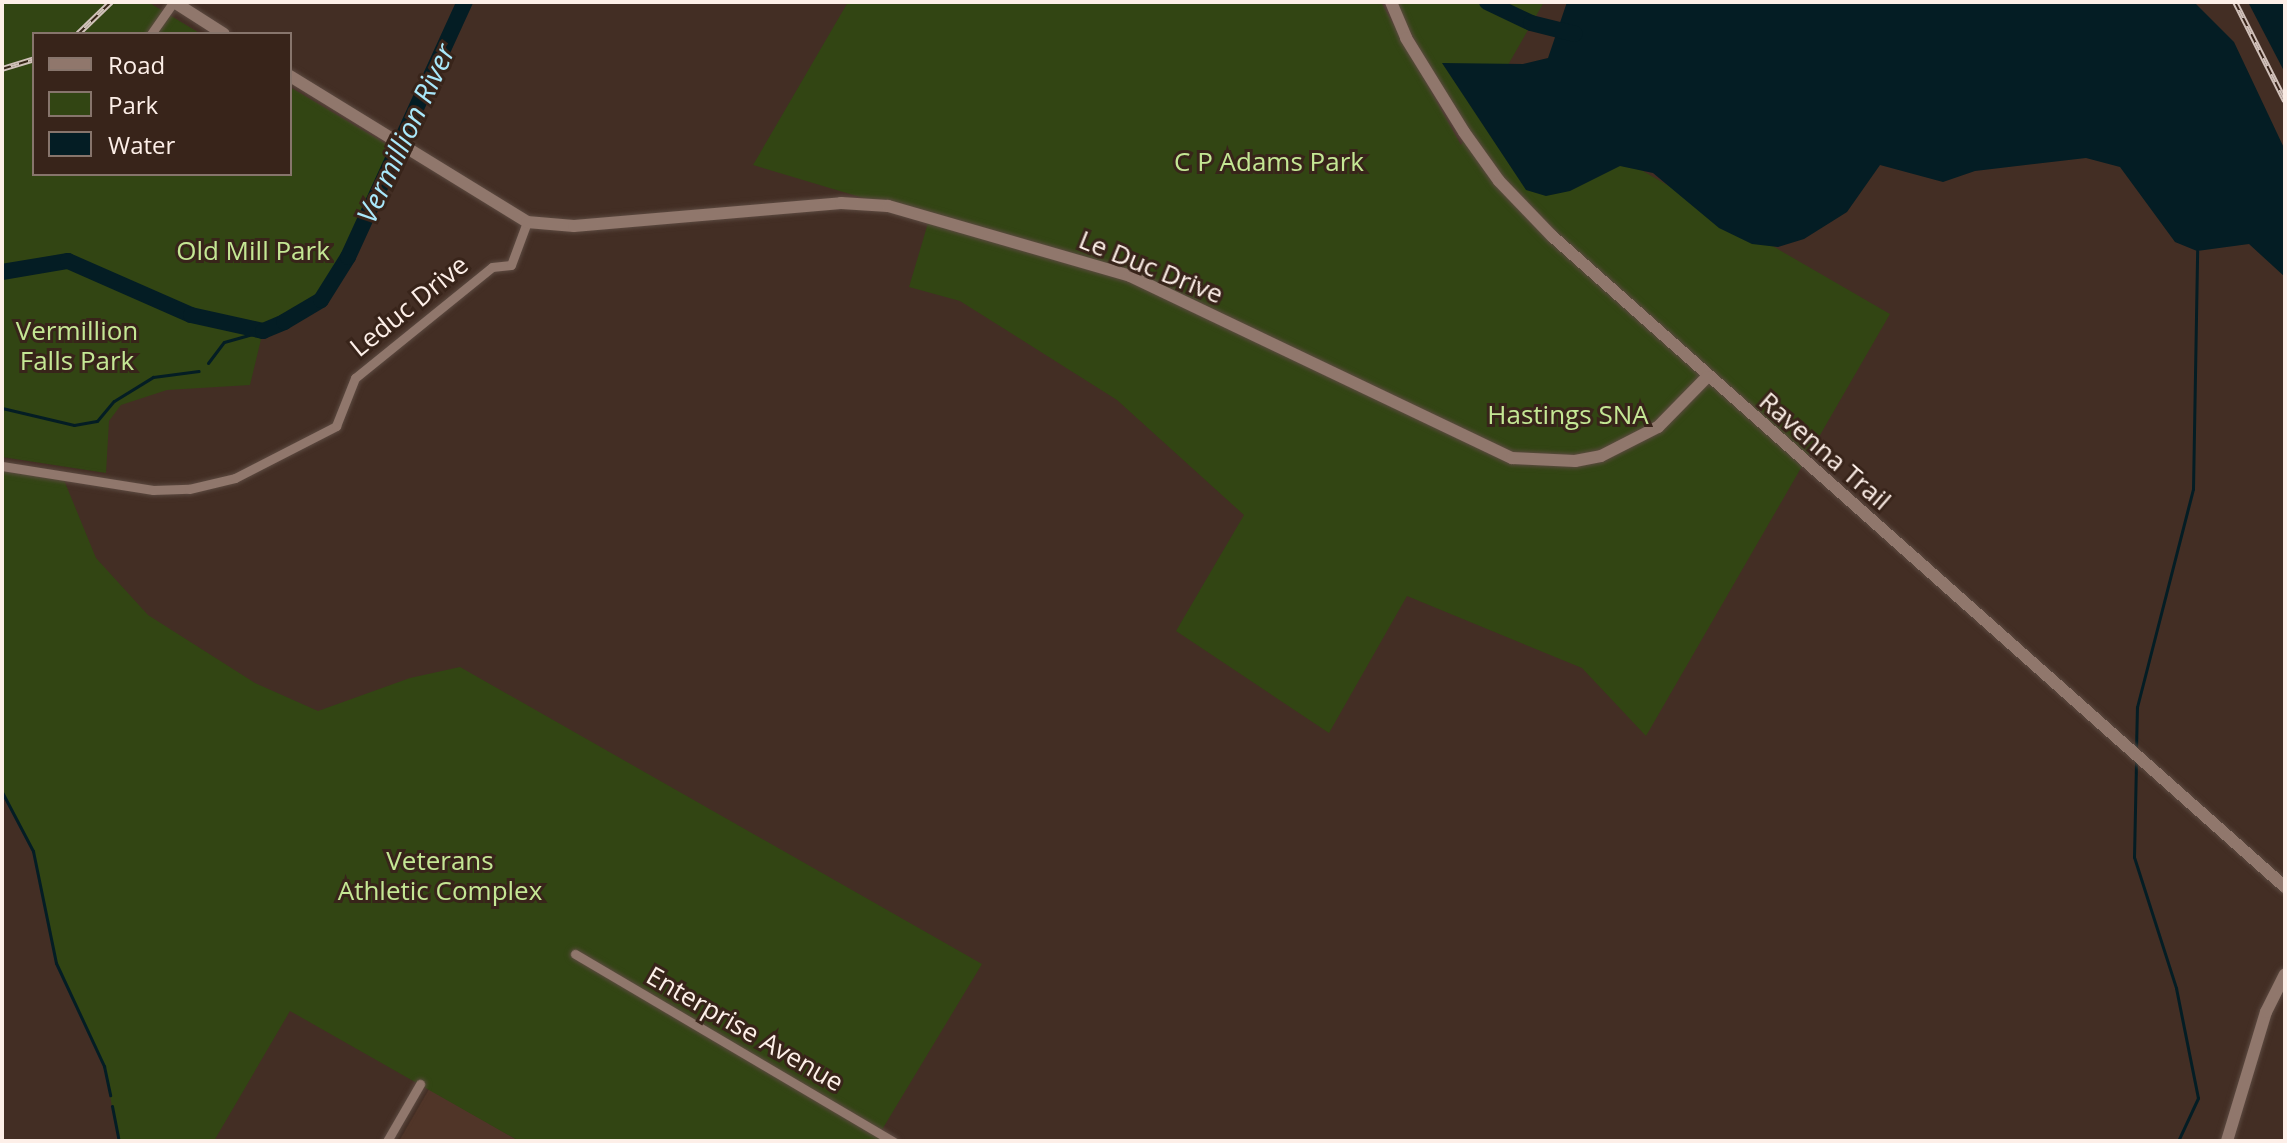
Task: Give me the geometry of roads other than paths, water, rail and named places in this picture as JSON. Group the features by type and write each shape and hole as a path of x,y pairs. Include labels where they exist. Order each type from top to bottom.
{"street":[{"path":"152,32 174,2 221,32"},
{"name":"Ravenna Trail","path":"1391,2 1406,38 1499,181 1707,377 2285,887"},
{"path":"292,77 527,222"},
{"name":"Le Duc Drive","path":"527,222 574,226 841,203 888,206 1130,276 1512,458 1575,461 1601,456 1658,427 1707,377"},
{"name":"Leduc Drive","path":"2,466 153,490 189,489 235,478 336,426 355,378 492,267 511,265 527,222"},
{"name":"Enterprise Avenue","path":"575,954 893,1141"},
{"path":"2227,1141 2261,1025 2285,974"},
{"path":"387,1141 420,1084"}],"water":[{"path":"1567,2 2194,2 2234,42 2285,150 2285,277 2249,244 2197,251 2175,242 2120,167 2086,158 1975,171 1943,182 1880,165 1847,212 1804,239 1778,247 1752,244 1719,228 1653,173 1620,166 1570,191 1546,196 1526,190 1442,63 1523,64 1548,58"},
{"path":"2248,2 2285,2 2285,73"}],"waterway":[{"name":"Vermillion River","path":"2,272 68,261 191,315 263,331 284,322 321,300 348,257 465,2"},
{"name":"Vermillion River","path":"1487,2 1531,23 1575,34"},
{"path":"2136,750 2137,707 2193,489 2197,251"},
{"path":"208,363 224,342 263,331"},
{"path":"2,408 74,425 97,421 114,401 153,377 199,371"},
{"path":"2136,762 2134,857 2176,988 2198,1098 2178,1141"},
{"path":"2,792 33,851 56,963 104,1066 110,1095"},
{"path":"112,1106 119,1141"}],"railway":[{"path":"80,32 111,2"},
{"path":"2235,2 2285,101"},
{"path":"2,69 32,60"}],"park label":[{"name":"C P Adams Park","path":"1269,162"},
{"name":"Old Mill Park","path":"253,251"},
{"name":"Vermillion Falls Park","path":"77,346"},
{"name":"Hastings SNA","path":"1568,415"},
{"name":"Veterans Athletic Complex","path":"440,876"}]}
